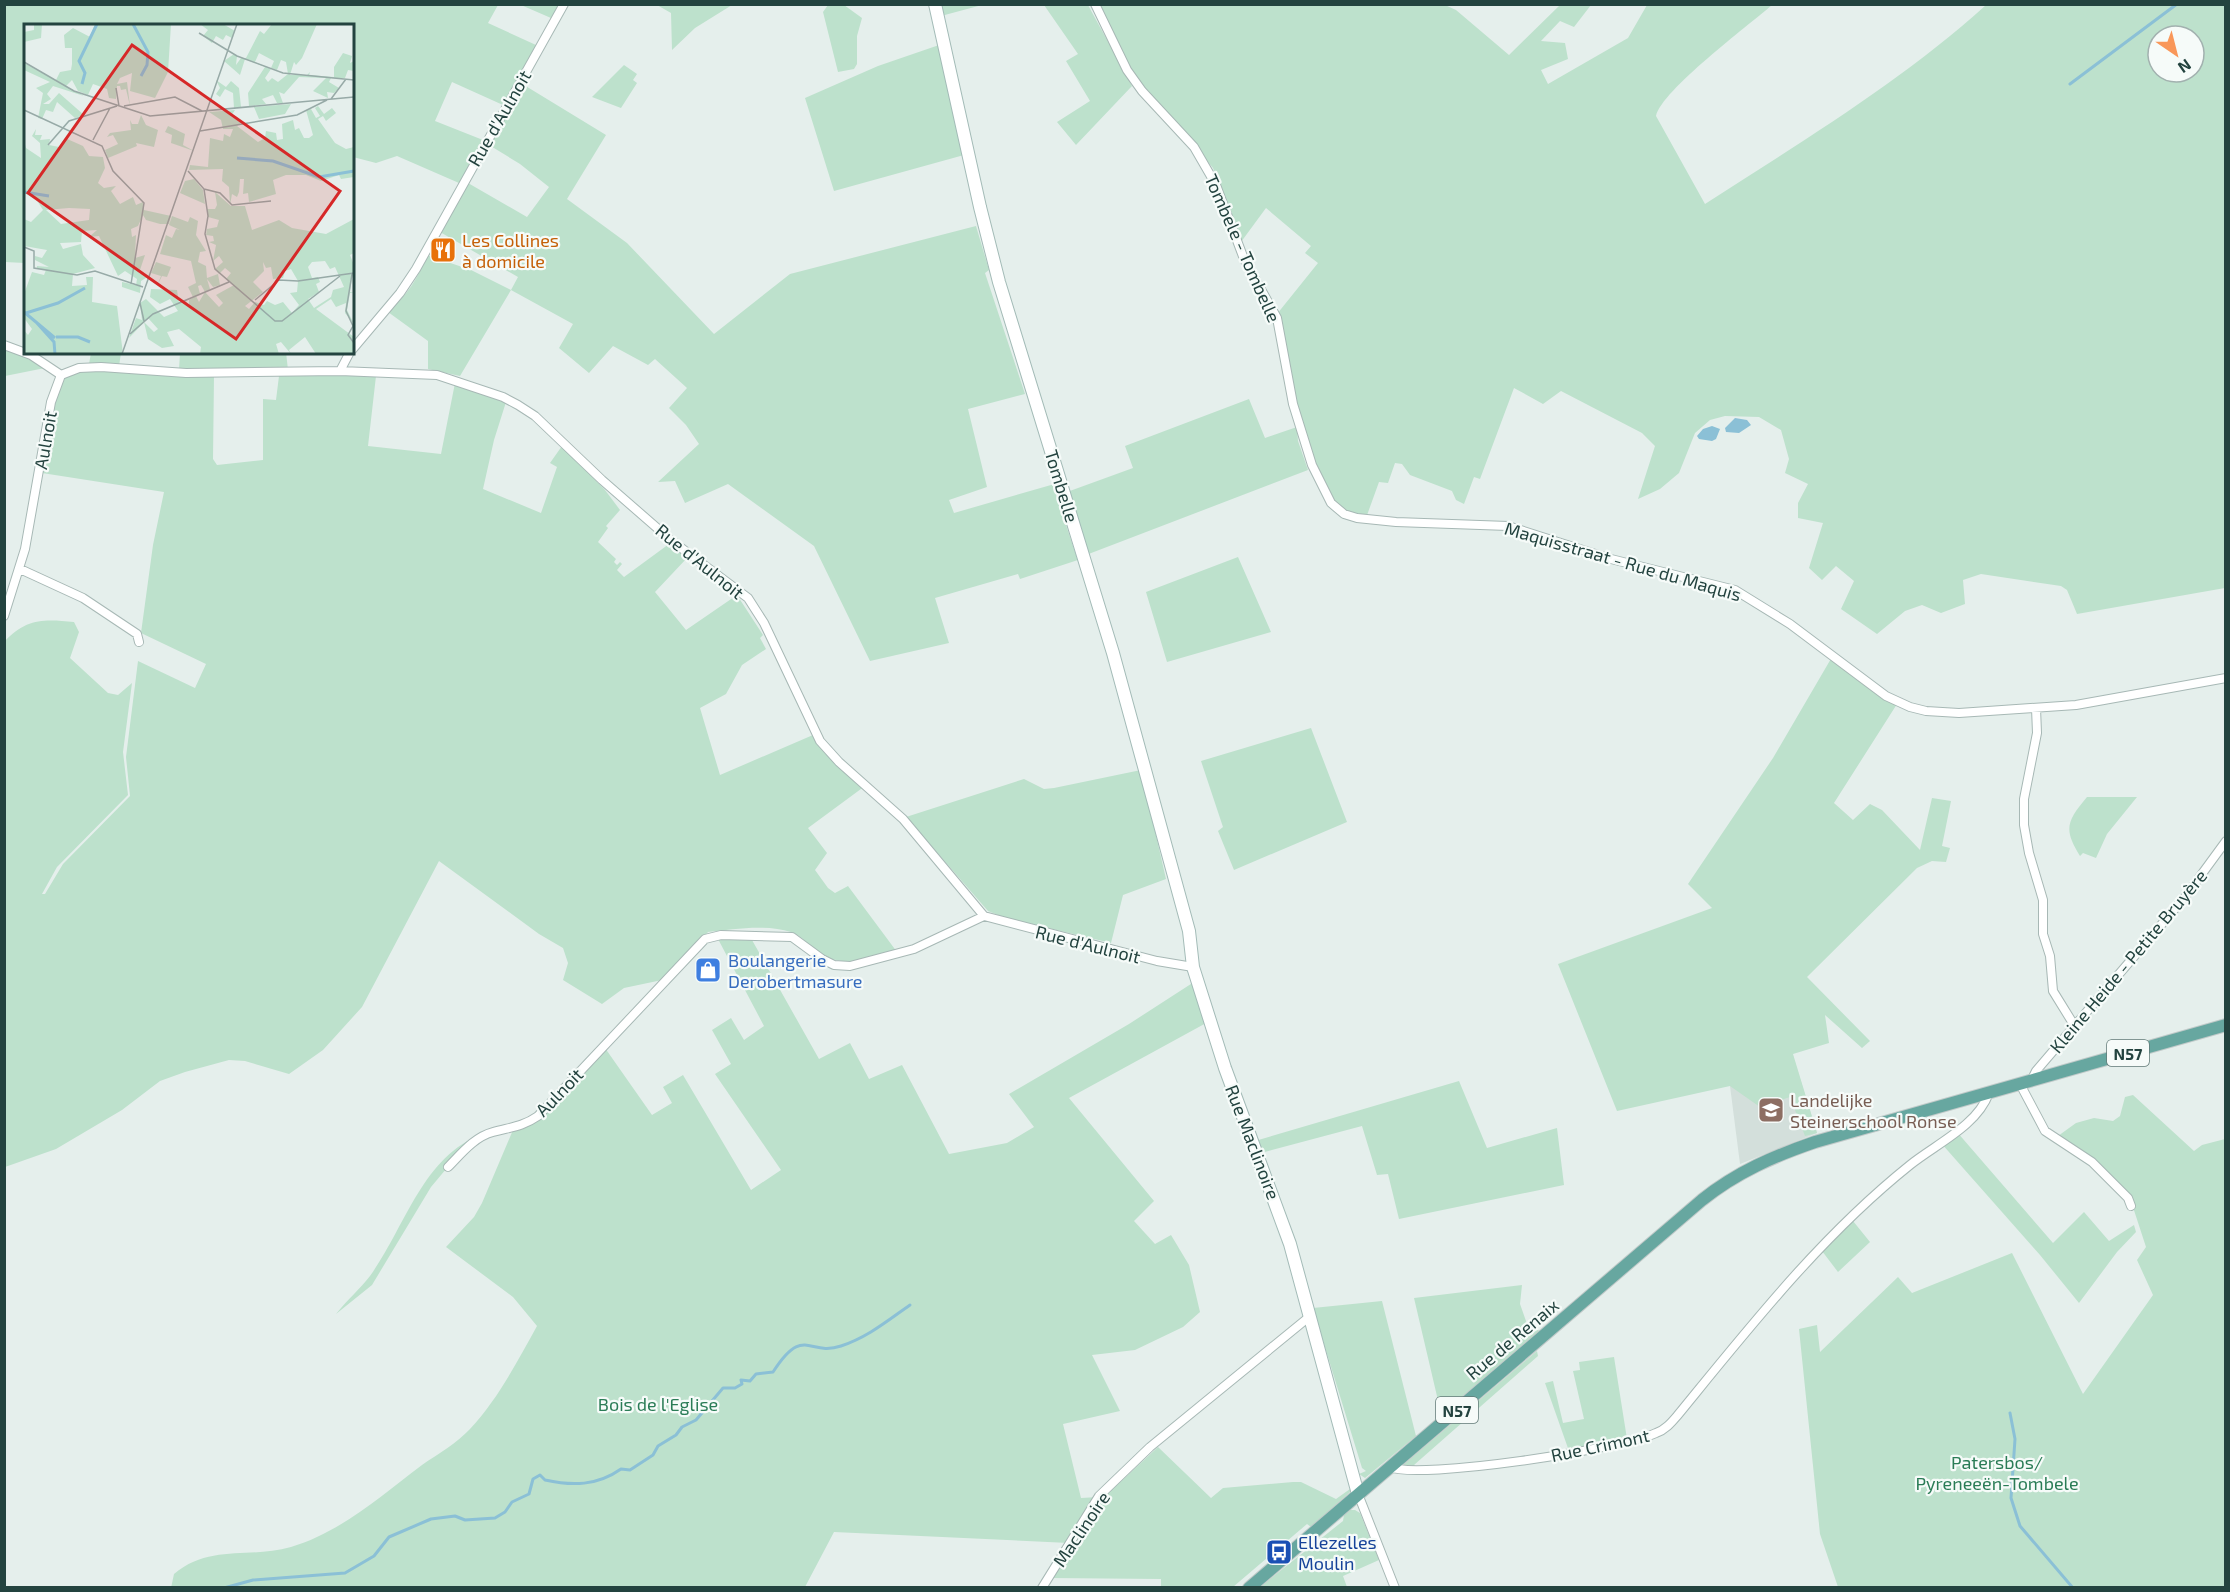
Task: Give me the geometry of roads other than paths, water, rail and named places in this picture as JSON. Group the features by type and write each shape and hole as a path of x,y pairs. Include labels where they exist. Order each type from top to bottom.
{"main road":[{"name":"N57","path":"1989,1093 2226,1025"},
{"name":"Rue de Renaix","path":"1249,1587 1702,1200 1746,1169 1771,1157 1815,1142 1989,1093"}],"street":[{"name":"Rue d'Aulnoit","path":"354,347 400,293 416,269 564,4"},
{"name":"Tombelle","path":"936,4 972,173 999,282 1123,687 1189,931 1193,967"},
{"name":"Tombele - Tombelle","path":"1095,4 1127,70 1194,147 1216,185 1246,263 1277,318 1293,404 1307,454 1327,496 1344,514"},
{"path":"4,345 24,352"},
{"path":"28,354 61,375"},
{"name":"Rue d'Aulnoit","path":"340,372 349,354"},
{"name":"Rue d'Aulnoit","path":"61,375 87,368 186,373 340,372 437,375 503,397 535,416 602,480 688,553 748,598 764,623 820,741 839,762 908,824 984,916 1157,961 1193,967"},
{"name":"Aulnoit","path":"4,616 20,569 51,402 61,375"},
{"name":"Maquisstraat - Rue du Maquis","path":"1344,514 1386,522 1497,525 1527,530 1591,553 1701,580 1746,594 1886,696 1910,707 1926,711 1959,713 2091,703 2226,678"},
{"path":"20,569 83,598 137,634 139,642"},
{"path":"2036,708 2037,733 2026,785 2024,825 2029,853 2043,900 2043,934 2050,956 2053,991 2074,1025"},
{"name":"Kleine Heide - Petite Bruyère","path":"2026,1083 2185,897 2226,841"},
{"name":"Aulnoit","path":"448,1167 491,1132 525,1125 538,1116 702,942 711,936 792,937 834,965 850,966 914,949 984,916"},
{"name":"Rue Maclinoire","path":"1193,967 1237,1105 1278,1208 1359,1494"},
{"path":"2026,1083 2045,1131 2092,1162 2128,1198 2131,1206"},
{"name":"Rue Crimont","path":"1389,1467 1399,1472 1485,1464 1582,1452 1656,1434 1677,1416 1806,1262 1908,1166 1977,1115 1985,1106 1989,1093"},
{"name":"Maclinoire","path":"1042,1587 1099,1496 1176,1426 1309,1317"},
{"path":"1359,1494 1395,1587"}],"water":[{"path":"1735,418 1747,420 1751,425 1739,433 1726,432 1725,428"},
{"path":"1712,426 1720,429 1716,439 1712,441 1699,439 1697,436 1703,429"}],"waterway":[{"path":"2070,84 2177,4"},
{"path":"224,1588 253,1580 345,1573 374,1556 389,1537 431,1519 455,1516 465,1520 495,1518 505,1512 512,1502 529,1494 533,1479 540,1475 545,1480 575,1484 594,1482 621,1469 630,1470 653,1455 658,1446 676,1435 682,1427 696,1420 723,1388 735,1388 742,1384 741,1380 750,1381 756,1374 773,1372 783,1358 799,1346 830,1348 851,1342 877,1328 910,1305"},
{"path":"2010,1413 2015,1439 2011,1498 2020,1526 2073,1588"}],"place":[{"name":"Les Collines à domicile","path":"443,250"},
{"name":"Boulangerie Derobertmasure","path":"708,970"},
{"name":"Landelijke Steinerschool Ronse","path":"1771,1110"},
{"name":"Ellezelles Moulin","path":"1279,1552"}],"park label":[{"name":"Bois de l'Eglise","path":"658,1404"},
{"name":"Patersbos/ Pyreneeën-Tombele","path":"1997,1472"}]}
